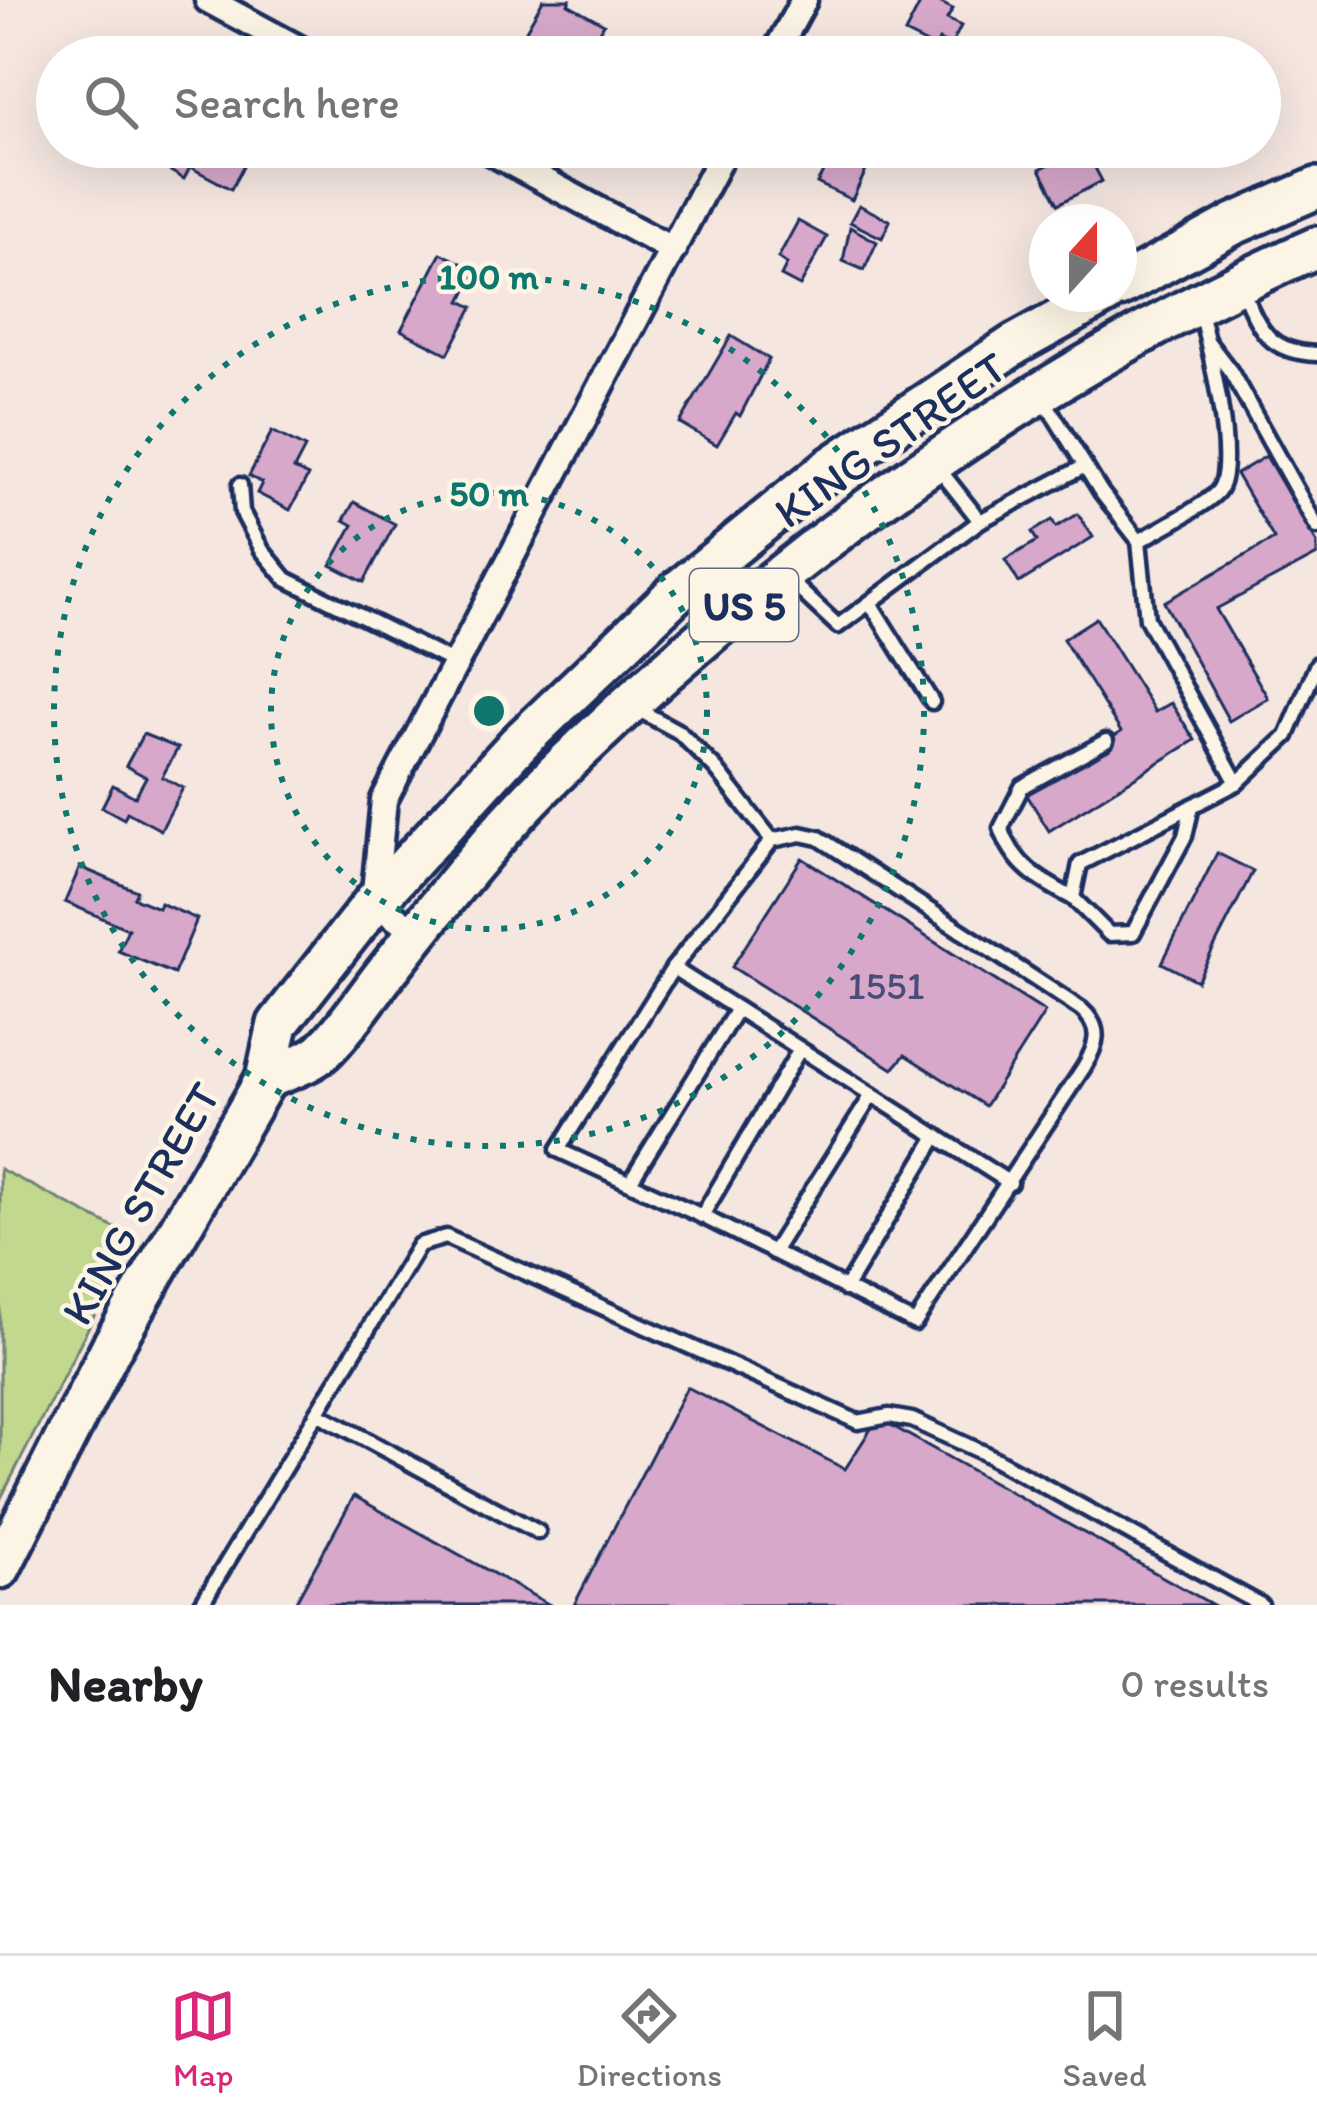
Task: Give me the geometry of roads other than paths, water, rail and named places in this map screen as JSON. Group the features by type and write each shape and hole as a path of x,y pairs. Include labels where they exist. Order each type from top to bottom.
{"main road":[{"path":"1137,277 1234,224 1317,188"},
{"name":"KING STREET","path":"266,1078 320,1054 554,775 717,626 1039,392 1203,323 1239,283 1317,247"},
{"name":"KING STREET","path":"0,1568 111,1348 266,1078 278,1024 374,902 519,743 678,591 831,467 1014,345 1074,312"}],"street":[{"path":"208,0 275,36"},
{"path":"784,36 804,0"},
{"path":"521,168 673,250"},
{"path":"417,933 374,902 384,800 715,168"}],"lane":[{"path":"1239,283 1262,333 1292,353 1317,354"},
{"path":"1203,323 1317,527"},
{"path":"1138,542 1218,491 1227,468 1203,323"},
{"path":"1039,392 1138,542 1147,619 1237,783"},
{"path":"935,464 980,521"},
{"path":"783,575 838,626 980,521 1085,466"},
{"path":"241,485 242,512 262,550 286,579 455,664"},
{"path":"870,603 932,702"},
{"path":"1073,898 1080,864 1237,783 1287,736 1317,664"},
{"path":"631,705 679,732 716,769 772,840"},
{"path":"1106,741 1022,787 1001,828 1008,850 1031,875 1073,898 1109,934 1133,933 1185,836 1192,806"},
{"path":"801,835 819,838 1093,1019 1096,1046 915,1322 558,1150 673,968 772,840 801,835"},
{"path":"673,968 1010,1183"},
{"path":"630,1182 737,1010"},
{"path":"702,1216 800,1049"},
{"path":"773,1252 872,1095"},
{"path":"845,1289 937,1136"},
{"path":"200,1605 419,1245 446,1237 858,1422 890,1416 931,1429 986,1454 1261,1605"},
{"path":"317,1413 538,1532"}]}
